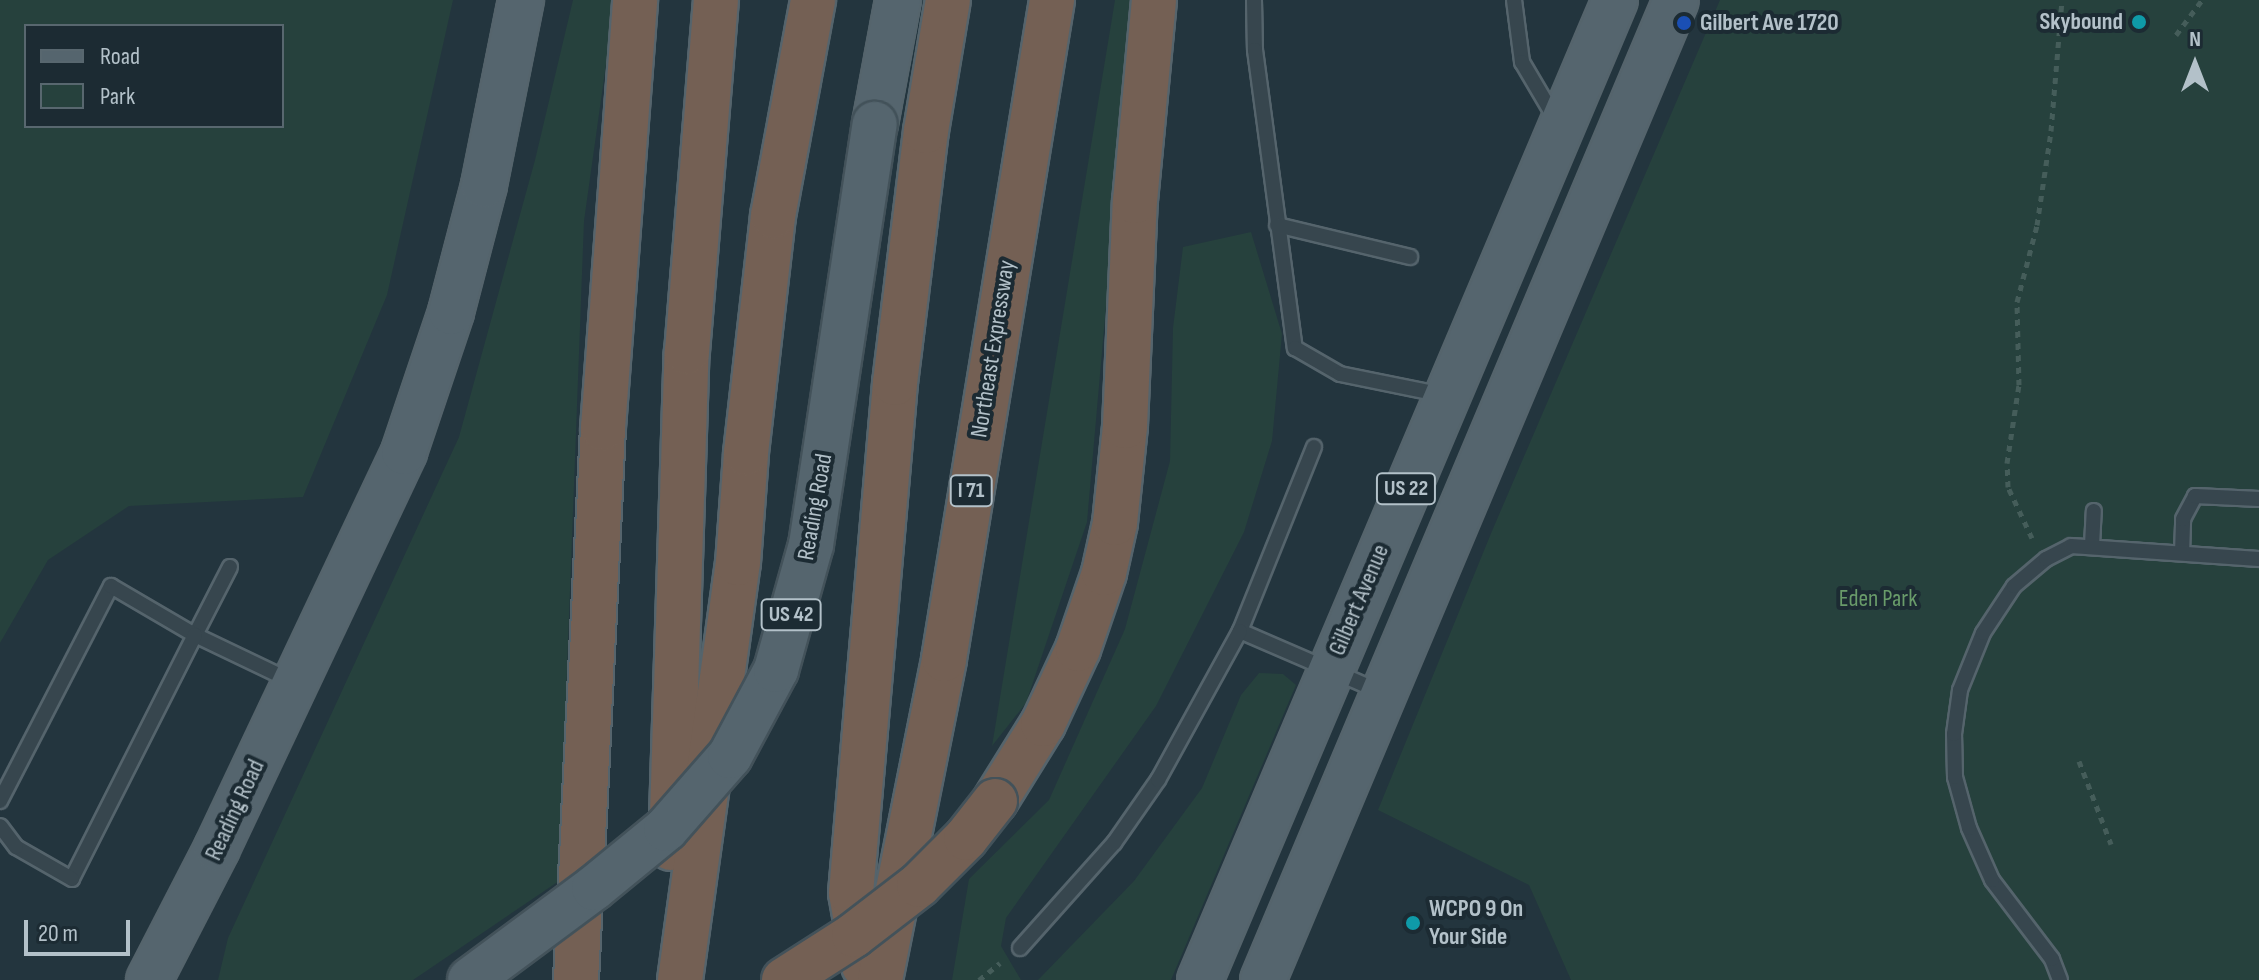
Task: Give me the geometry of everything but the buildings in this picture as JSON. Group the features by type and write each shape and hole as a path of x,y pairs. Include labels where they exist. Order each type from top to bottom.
{"highway":[{"path":"576,980 604,413 635,0"},
{"path":"664,980 687,352 716,0"},
{"path":"680,980 738,563 746,453 773,216 813,0"},
{"path":"867,980 851,893 853,861 895,383 926,131 948,0"},
{"name":"Northeast Expressway","path":"880,980 944,659 1052,0"},
{"path":"784,980 854,935 919,885 966,838 995,801 1043,724 1078,649 1104,573 1115,523 1125,426 1135,201 1154,0"}],"main road":[{"name":"Reading Road","path":"162,971 404,452 446,326 484,185 521,0"},
{"name":"Reading Road","path":"470,980 594,888 666,829 730,756 776,670 811,545 875,124 898,0"},
{"name":"Gilbert Avenue","path":"1200,980 1615,0"},
{"name":"US 22","path":"1263,980 1676,0"}],"lane":[{"path":"1254,0 1255,50 1295,348 1340,374 1446,396"},
{"path":"1514,0 1522,62 1561,128"},
{"path":"1277,225 1410,257"},
{"path":"1020,948 1114,843 1158,780 1240,631 1314,447"},
{"path":"2182,553 2183,519 2195,496 2259,499"},
{"path":"2092,545 2094,511"},
{"path":"2060,980 2052,959 2005,899 1982,859 1955,777 1954,734 1960,690 1983,633 2005,598 2030,571 2057,551 2071,546 2092,545 2259,559"},
{"path":"0,826 16,847 72,879 230,567"},
{"path":"0,801 111,586 195,635 295,683"},
{"path":"1240,631 1382,692"}],"path":[{"path":"2032,538 2008,487 2007,463 2019,385 2017,302 2037,225 2051,131 2062,0"},
{"path":"2176,35 2202,0"},
{"path":"2079,761 2111,844"}],"green space":[{"path":"0,0 453,0 387,295 303,497 129,506 48,560 0,643"},
{"path":"573,0 615,0 584,221 559,881 413,980 218,980 228,938 459,437 535,160"},
{"path":"1115,0 1133,0 1087,522 1026,703 992,746"},
{"name":"Eden Park","path":"1720,0 2259,0 2259,980 1571,980 1529,885 1378,810 1492,531"},
{"path":"1251,232 1282,334 1272,441 1244,532 1156,706 1006,918 1001,946 1021,980 952,980 969,879 1049,800 1125,629 1170,461 1173,328 1183,247"},
{"path":"1259,673 1283,674 1296,685 1171,980 1038,980 1134,881 1202,788 1241,695"}],"place":[{"name":"Skybound","path":"2139,22"},
{"name":"Gilbert Ave 1720","path":"1684,23"},
{"name":"WCPO 9 On Your Side","path":"1413,923"}]}
